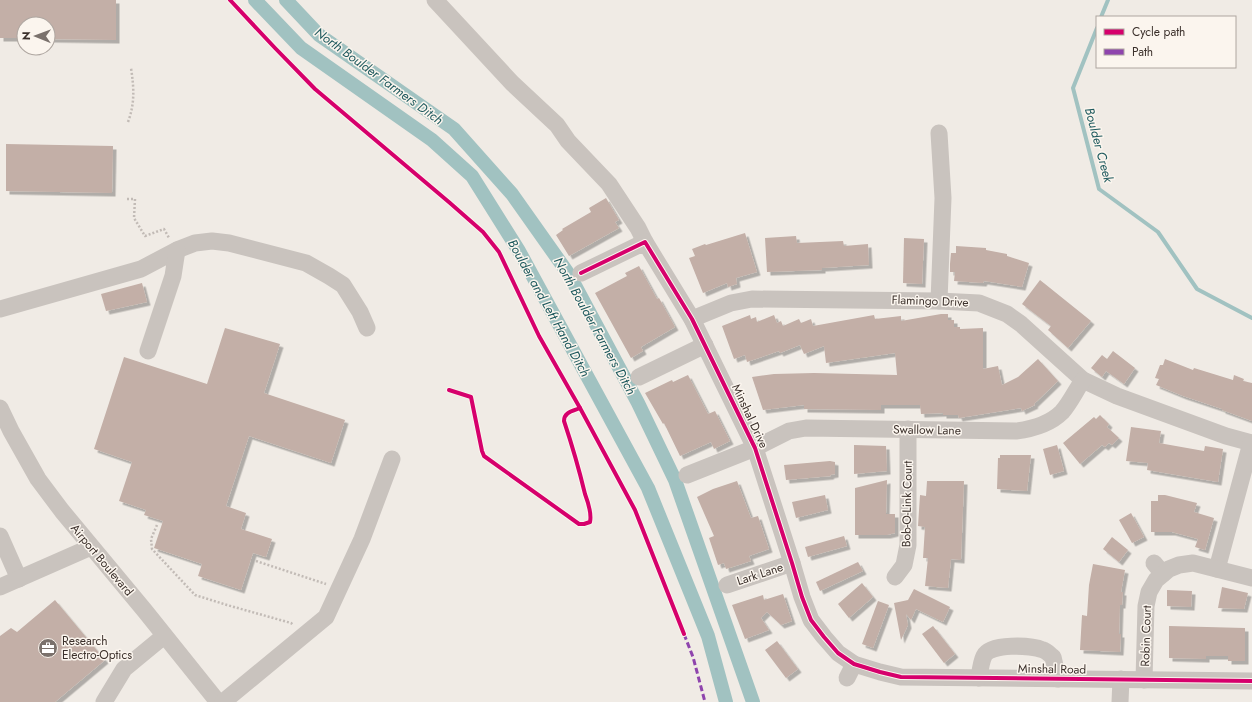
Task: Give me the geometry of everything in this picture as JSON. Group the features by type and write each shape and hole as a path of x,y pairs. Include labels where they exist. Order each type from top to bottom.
{"street":[{"name":"Minshal Drive","path":"435,0 512,83 557,125 568,141 609,184 638,228 692,319 755,448 802,597 811,620 838,653 850,671"},
{"path":"939,133 943,198 939,300"},
{"path":"0,309 141,269 179,249 195,243 212,241 229,243 306,263 343,285 360,312 367,328"},
{"path":"581,273 645,242"},
{"path":"148,351 173,276 179,249"},
{"name":"Flamingo Drive","path":"692,319 731,303 752,299 939,300 979,303 1006,314 1021,324 1083,380 1117,396 1226,436 1251,443"},
{"path":"638,377 705,345"},
{"name":"Swallow Lane","path":"687,475 755,448 789,431 806,428 1028,430 1044,424 1062,412 1083,380"},
{"name":"Airport Boulevard","path":"0,408 38,479 62,512 145,611 218,702"},
{"name":"Bob-O-Link Court","path":"895,577 904,565 908,545 908,429"},
{"path":"1217,569 1251,443"},
{"path":"223,702 326,617 362,539 392,459"},
{"path":"0,536 19,579"},
{"path":"0,587 91,547"},
{"name":"Robin Court","path":"1144,680 1146,606 1149,592 1156,580 1158,569 1169,569 1179,565 1193,563 1252,578"},
{"name":"Lark Lane","path":"727,585 792,564"},
{"path":"104,702 124,669 164,636"},
{"path":"978,678 984,655 992,648 1014,646 1044,650 1053,657 1058,679"},
{"name":"Minshal Road","path":"850,671 880,672 902,677 1252,680"},
{"path":"1120,702 1121,680"}],"path":[{"path":"128,122 133,104 134,86 131,68"},
{"path":"127,199 134,199 134,218 145,236 164,229 172,242 179,249"},
{"path":"156,525 151,539 152,549 195,595 291,623 301,637"},
{"path":"256,561 339,589"}],"building":[{"path":"0,0 116,0 116,40 56,39 56,16 16,16 16,38 0,38"},
{"path":"6,144 113,146 112,193 6,191"},
{"path":"606,198 619,220 615,222 619,228 569,256 556,235 563,230 562,229 591,212 589,208"},
{"path":"745,233 757,272 736,278 737,284 728,287 727,283 703,293 689,258 695,256 692,249"},
{"path":"796,236 797,243 843,241 844,246 868,244 869,265 822,268 822,270 767,272 765,238"},
{"path":"904,238 924,239 922,284 903,283"},
{"path":"956,246 986,248 986,250 1007,254 1007,256 1029,263 1022,287 984,281 983,283 954,281 955,272 950,272 950,264 951,253 956,253"},
{"path":"639,266 657,299 659,298 675,327 641,347 643,351 631,358 595,293 627,276 625,273"},
{"path":"1040,280 1091,321 1068,348 1048,330 1051,326 1022,304"},
{"path":"142,283 147,302 106,311 101,294"},
{"path":"948,314 948,320 954,320 954,327 960,327 960,329 983,328 983,369 998,366 1002,385 1018,377 1038,359 1058,381 1034,404 1035,405 1022,411 1021,408 959,418 958,415 943,415 943,413 921,414 920,405 881,405 881,410 804,409 804,405 763,410 752,377 774,374 814,373 897,375 895,353 826,363 824,346 804,354 800,345 780,353 779,351 747,362 745,355 734,359 722,326 750,315 751,319 756,317 757,322 774,315 777,323 781,321 783,326 799,319 801,323 811,319 813,326 874,315 875,319 901,316 901,321"},
{"path":"225,328 280,344 264,393 345,420 331,463 249,436 226,506 246,513 241,529 272,539 266,557 253,553 241,590 198,576 202,564 154,548 163,521 144,515 146,510 119,501 132,462 94,449 124,357 207,384"},
{"path":"1113,351 1135,368 1124,384 1106,371 1102,377 1091,368 1102,355 1107,359"},
{"path":"1165,359 1193,370 1194,368 1233,380 1234,375 1244,379 1243,381 1252,383 1252,421 1156,385 1159,379 1155,378 1160,365 1163,365"},
{"path":"688,375 708,414 715,411 730,441 714,449 711,442 680,456 664,423 663,424 645,393 672,380 673,382"},
{"path":"1100,415 1109,424 1107,427 1119,438 1112,445 1109,443 1105,447 1102,445 1080,464 1063,443 1094,417 1096,419"},
{"path":"1131,427 1161,431 1159,443 1204,451 1205,446 1223,449 1218,482 1147,470 1148,463 1126,461"},
{"path":"854,445 886,446 887,471 854,474"},
{"path":"1057,445 1064,471 1050,475 1043,449"},
{"path":"1000,455 1031,455 1027,491 997,489 998,458 1000,458"},
{"path":"830,461 835,462 835,474 830,475 831,476 786,480 784,465"},
{"path":"887,480 886,514 895,514 895,533 887,535 855,535 855,488"},
{"path":"737,481 751,518 758,516 769,549 749,556 751,561 726,569 724,563 718,565 709,538 714,536 697,497 713,489"},
{"path":"927,481 964,481 961,560 951,559 948,588 925,586 928,558 923,558 925,527 918,526 920,495 926,496"},
{"path":"825,495 828,510 796,518 792,502"},
{"path":"1158,495 1165,495 1197,503 1194,512 1214,518 1205,550 1195,547 1198,539 1172,532 1151,532 1151,501 1158,501"},
{"path":"1131,513 1144,537 1132,543 1119,520"},
{"path":"844,536 847,546 808,557 805,547"},
{"path":"1112,537 1128,550 1119,562 1103,549"},
{"path":"858,562 863,571 820,591 816,582"},
{"path":"1093,564 1125,570 1121,592 1123,592 1122,605 1120,605 1120,652 1080,650 1082,615 1087,616 1089,585"},
{"path":"862,583 873,597 849,618 838,604"},
{"path":"1222,587 1248,593 1244,609 1218,608"},
{"path":"914,589 950,607 943,622 916,609 911,620 906,614 908,625 901,640 894,603 908,600"},
{"path":"1167,590 1192,591 1191,607 1167,606"},
{"path":"783,594 792,621 781,625 767,612 761,618 769,630 745,639 732,605 763,595 764,600"},
{"name":"Research Electro-Optics","path":"55,600 105,660 55,702 0,702 0,636 11,628 17,632"},
{"path":"878,601 889,605 873,648 862,644"},
{"path":"933,626 955,654 944,663 922,634"},
{"path":"1169,626 1245,628 1245,661 1228,661 1228,656 1206,656 1206,659 1169,658"},
{"path":"777,641 798,669 786,678 765,650"}],"waterway":[{"name":"Boulder and Left Hand Ditch","path":"255,0 301,48 432,140 472,176 519,251 648,488 708,636 726,702"},
{"name":"North Boulder Farmers Ditch","path":"286,0 319,35 454,129 512,194 570,276 638,403 675,480 753,702"},
{"name":"Boulder Creek","path":"1101,16 1108,0"},
{"name":"Boulder Creek","path":"1096,30 1073,88 1099,189 1158,232 1197,289 1252,318"}],"marked path":[{"path":"684,634 693,657 705,702"}],"cycle path":[{"path":"230,0 315,89 483,232 499,252 539,336 635,510 684,634"},
{"path":"581,273 645,242 692,319 755,448 802,597 811,620 838,653 854,664 901,677 1252,681"},
{"path":"449,390 471,397 484,456 579,524 584,524 590,522 590,511 564,421 567,414 580,408"}],"place":[{"name":"Research Electro-Optics","path":"48,648"}]}
